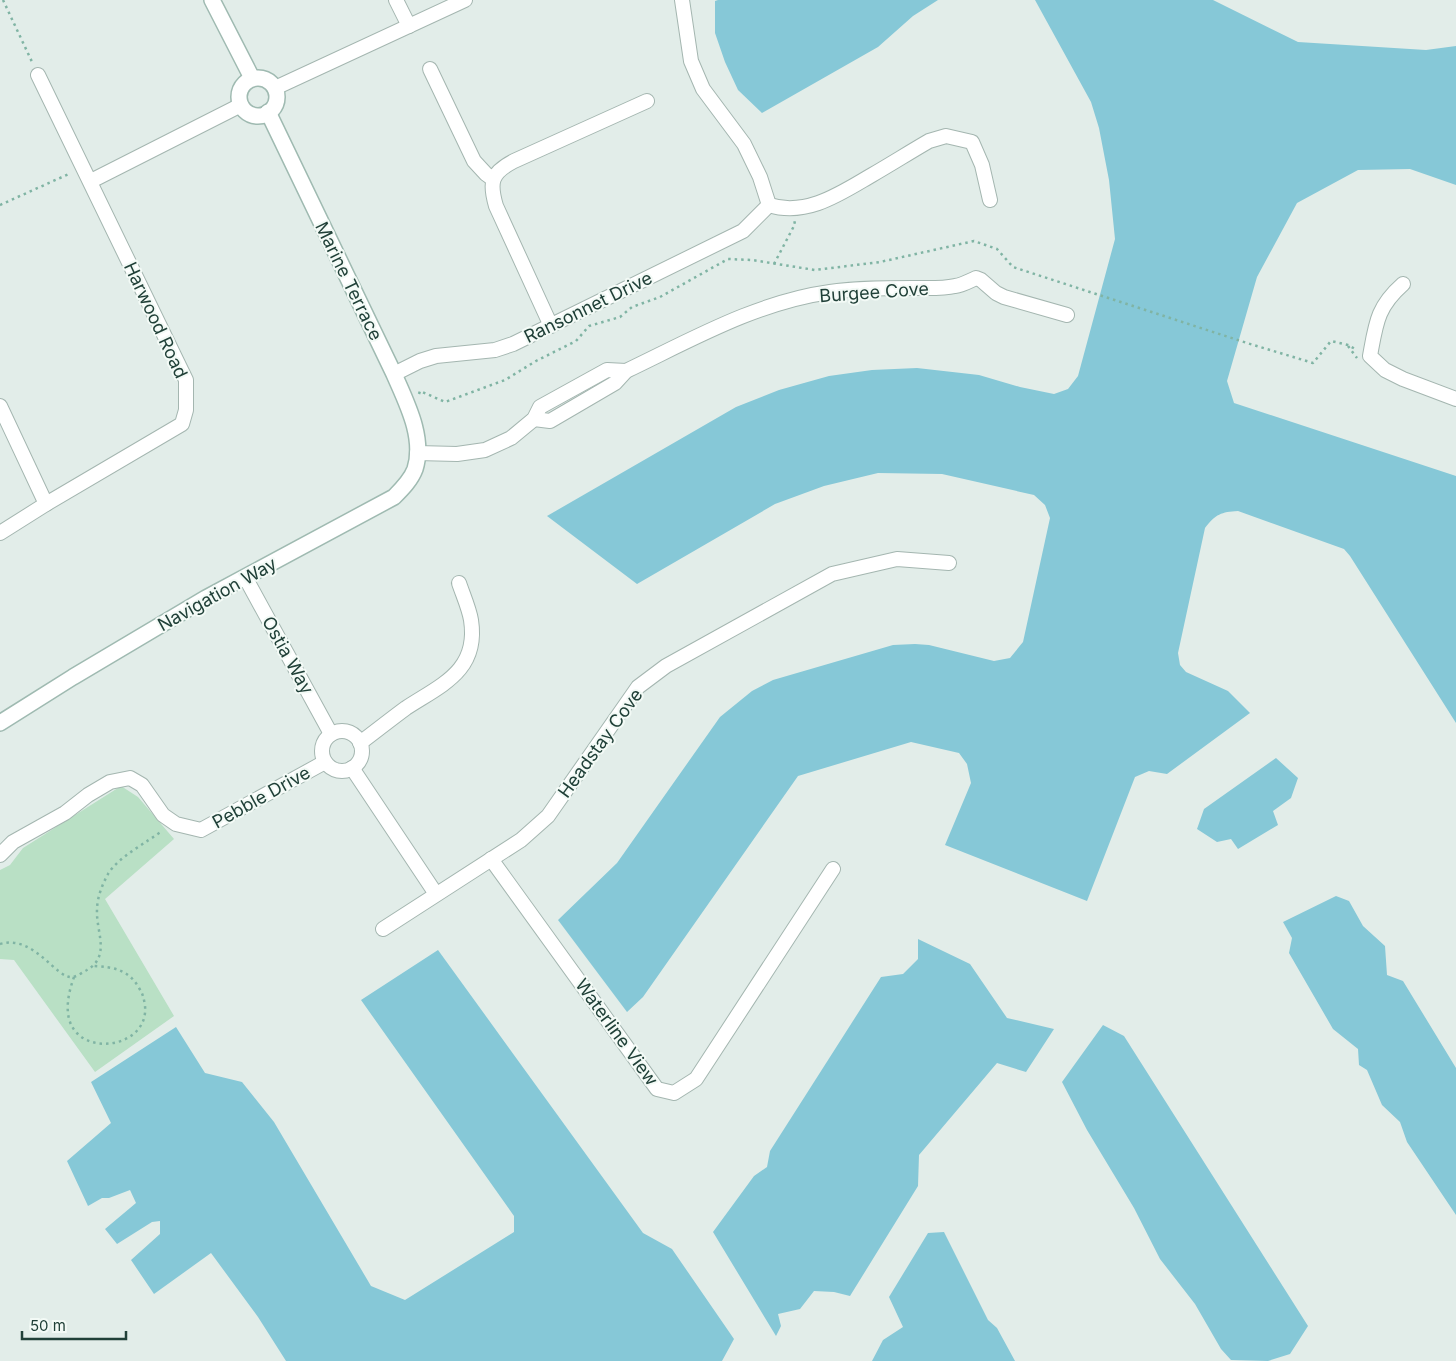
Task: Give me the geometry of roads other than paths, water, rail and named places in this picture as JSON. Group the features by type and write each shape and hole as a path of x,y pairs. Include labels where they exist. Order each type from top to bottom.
{"street":[{"path":"212,0 252,78"},
{"path":"396,0 409,26"},
{"path":"275,88 464,0"},
{"path":"682,0 691,61 704,89 744,144 760,177 769,206 781,209 792,208 828,200 929,142 946,136 972,142 982,165 990,200"},
{"path":"430,69 474,161 486,174 494,179"},
{"name":"Harwood Road","path":"0,532 182,424 186,410 186,380 38,75"},
{"path":"252,78 265,79 275,88 277,99 275,104 268,112 262,115 250,114 241,105 239,99 242,86 252,78"},
{"path":"551,326 496,206 492,192 494,179 502,167 647,101"},
{"path":"90,180 241,105"},
{"name":"Marine Terrace","path":"268,112 394,374 411,414 416,436 417,453"},
{"name":"Ransonnet Drive","path":"394,374 420,361 436,356 495,350 513,344 743,231 769,206"},
{"name":"Burgee Cove","path":"417,453 457,454 484,450 511,438 534,419 550,421 616,383 626,371 731,320 780,304 830,292 871,288 948,287 962,285 976,278 1004,297 1068,315"},
{"path":"1404,284 1390,296 1376,320 1370,356 1386,370 1456,399"},
{"path":"0,406 46,504"},
{"name":"Navigation Way","path":"0,723 73,677 245,577 394,497 406,485 415,469 417,453"},
{"name":"Headstay Cove","path":"383,929 521,840 548,816 638,687 666,666 832,574 898,559 949,563"},
{"name":"Ostia Way","path":"245,577 331,734"},
{"path":"360,743 406,708 448,682 465,663 471,643 471,619 459,583"},
{"path":"338,731 351,733 360,743 361,757 352,768 346,770 334,769 325,762 322,754 323,745 331,734 338,731"},
{"name":"Pebble Drive","path":"0,855 13,842 65,813 88,795 110,782 130,778 142,785 163,814 173,822 201,830 325,762"},
{"path":"352,768 436,894"},
{"name":"Waterline View","path":"491,859 657,1090 674,1093 696,1079 833,869"}],"water":[{"path":"938,0 913,16 878,47 762,113 738,90 725,62 715,33 715,1"},
{"path":"1035,0 1213,0 1298,42 1426,50 1456,46 1456,185 1410,169 1358,170 1297,203 1257,277 1227,381 1234,403 1456,476 1456,723 1344,549 1238,511 1223,513 1212,520 1205,528 1178,653 1180,665 1186,672 1228,691 1250,713 1167,774 1149,771 1135,777 1087,901 945,845 971,783 967,764 959,753 911,742 798,776 643,997 627,1012 558,920 617,863 720,717 752,691 773,680 893,645 929,645 994,661 1010,658 1023,642 1050,518 1045,505 1034,495 942,474 878,473 824,486 775,504 637,584 547,516 736,407 779,390 829,376 872,370 917,368 979,375 1020,387 1054,394 1068,389 1078,376 1115,239 1109,180 1099,128 1091,102"},
{"path":"1276,758 1298,778 1291,798 1273,811 1278,825 1238,849 1231,839 1217,842 1197,829 1204,809"},
{"path":"1336,896 1349,901 1363,926 1385,946 1387,975 1403,981 1456,1068 1456,1215 1407,1142 1400,1122 1382,1105 1367,1070 1359,1065 1358,1049 1333,1029 1289,953 1292,938 1283,922"},
{"path":"918,939 970,964 1007,1018 1054,1029 1026,1072 997,1063 919,1155 918,1186 850,1296 834,1292 814,1291 800,1309 778,1314 781,1326 776,1336 713,1232 754,1176 767,1167 770,1151 881,977 903,974 918,959"},
{"path":"438,950 643,1233 672,1249 734,1339 722,1361 286,1361 258,1317 211,1253 154,1294 131,1260 160,1234 160,1221 152,1222 117,1244 105,1229 136,1203 130,1190 109,1198 102,1198 88,1206 67,1161 111,1123 91,1082 176,1027 205,1073 242,1082 274,1122 371,1286 405,1300 514,1232 514,1216 361,1000"},
{"path":"1103,1025 1124,1036 1308,1326 1290,1354 1268,1361 1231,1360 1221,1349 1195,1304 1160,1259 1134,1208 1087,1130 1062,1082"},
{"path":"944,1232 988,1320 997,1328 1015,1361 872,1361 883,1340 903,1327 889,1297 928,1233"}]}
